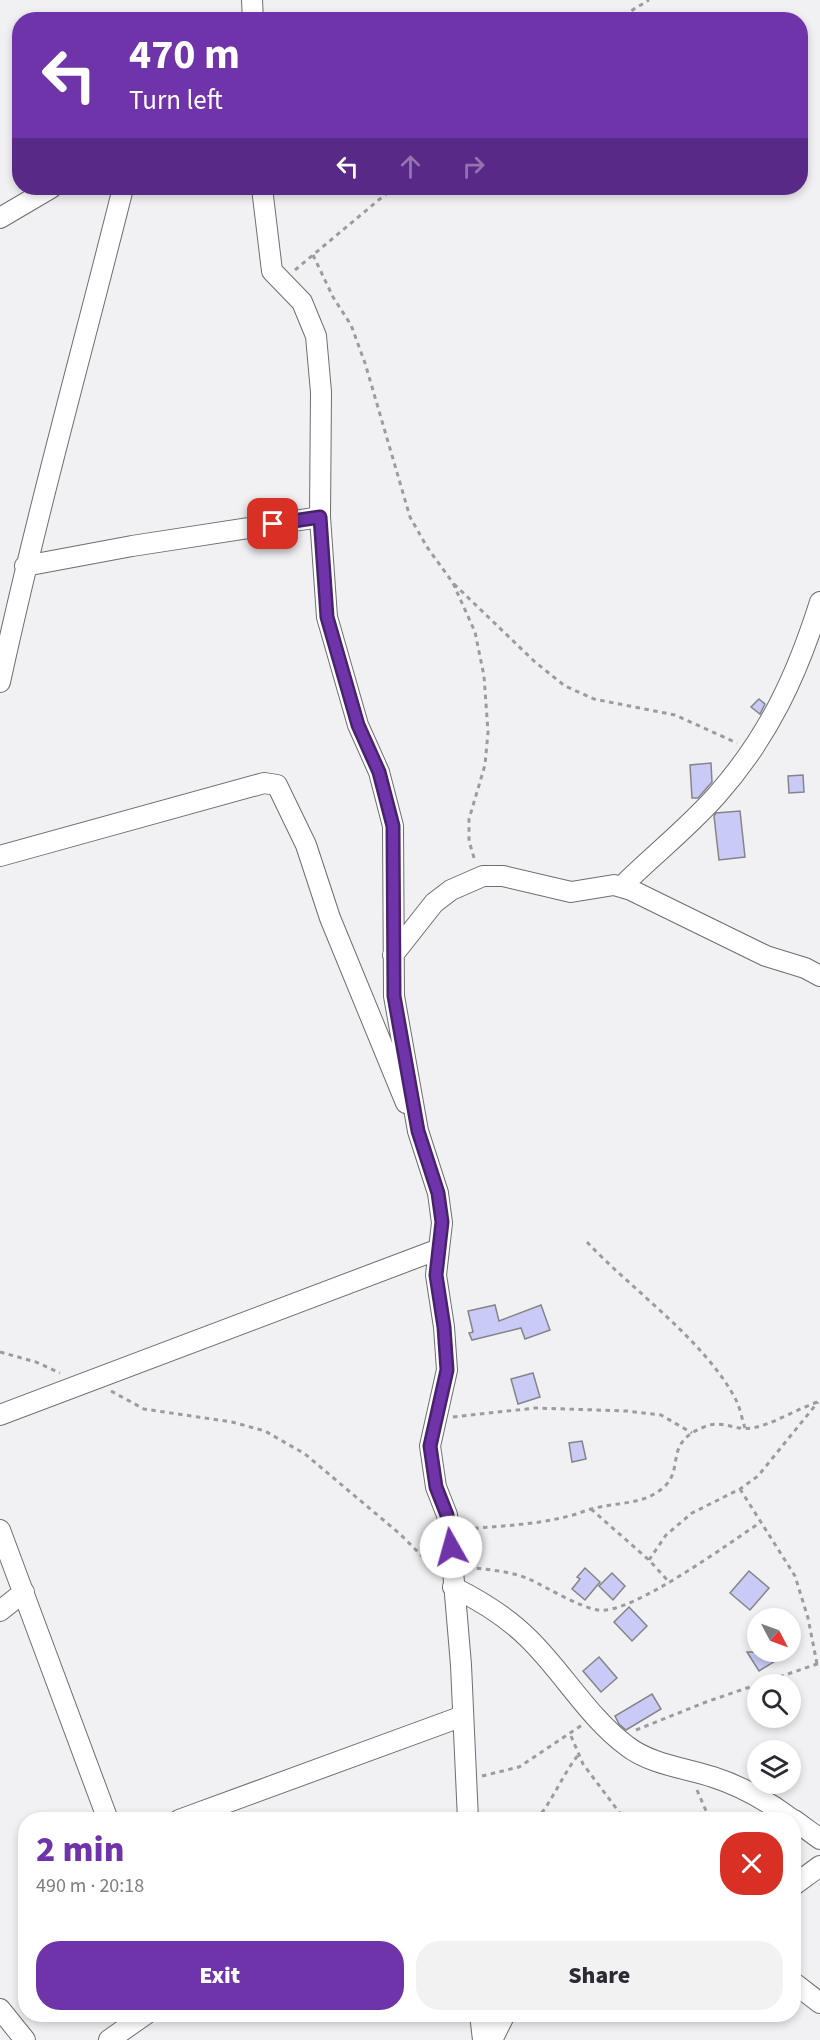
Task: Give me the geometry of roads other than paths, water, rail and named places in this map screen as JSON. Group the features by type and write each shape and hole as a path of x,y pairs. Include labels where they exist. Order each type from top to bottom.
{"street":[{"path":"0,218 39,195"},
{"path":"0,682 25,566 94,310 121,195"},
{"path":"263,195 270,265 278,279 302,302 316,336 320,355 320,517 327,617 358,725 379,772 393,826 394,996 418,1131"},
{"path":"25,566 132,546 320,517"},
{"path":"621,887 717,796 752,750 779,710 797,670 820,602"},
{"path":"0,856 264,783 277,785 306,845 330,918 418,1131 438,1193 442,1222 436,1275 444,1327 447,1370 430,1446 431,1463 448,1530 461,1665 468,1812"},
{"path":"393,955 434,903 451,890 483,876 503,876 571,892 599,886 621,887 654,900 766,956 805,968 820,976"},
{"path":"0,1414 439,1249"},
{"path":"0,1530 105,1812"},
{"path":"452,1579 528,1637 594,1714 627,1747 651,1759 744,1789 780,1812"},
{"path":"0,1611 24,1592"},
{"path":"201,1812 463,1716"},
{"path":"801,1826 820,1839"},
{"path":"801,1880 820,1866"},
{"path":"801,1988 820,2003"},
{"path":"0,2009 25,2040"},
{"path":"109,2040 135,2022"},
{"path":"481,2022 483,2040"},
{"path":"492,2040 501,2022"}]}
